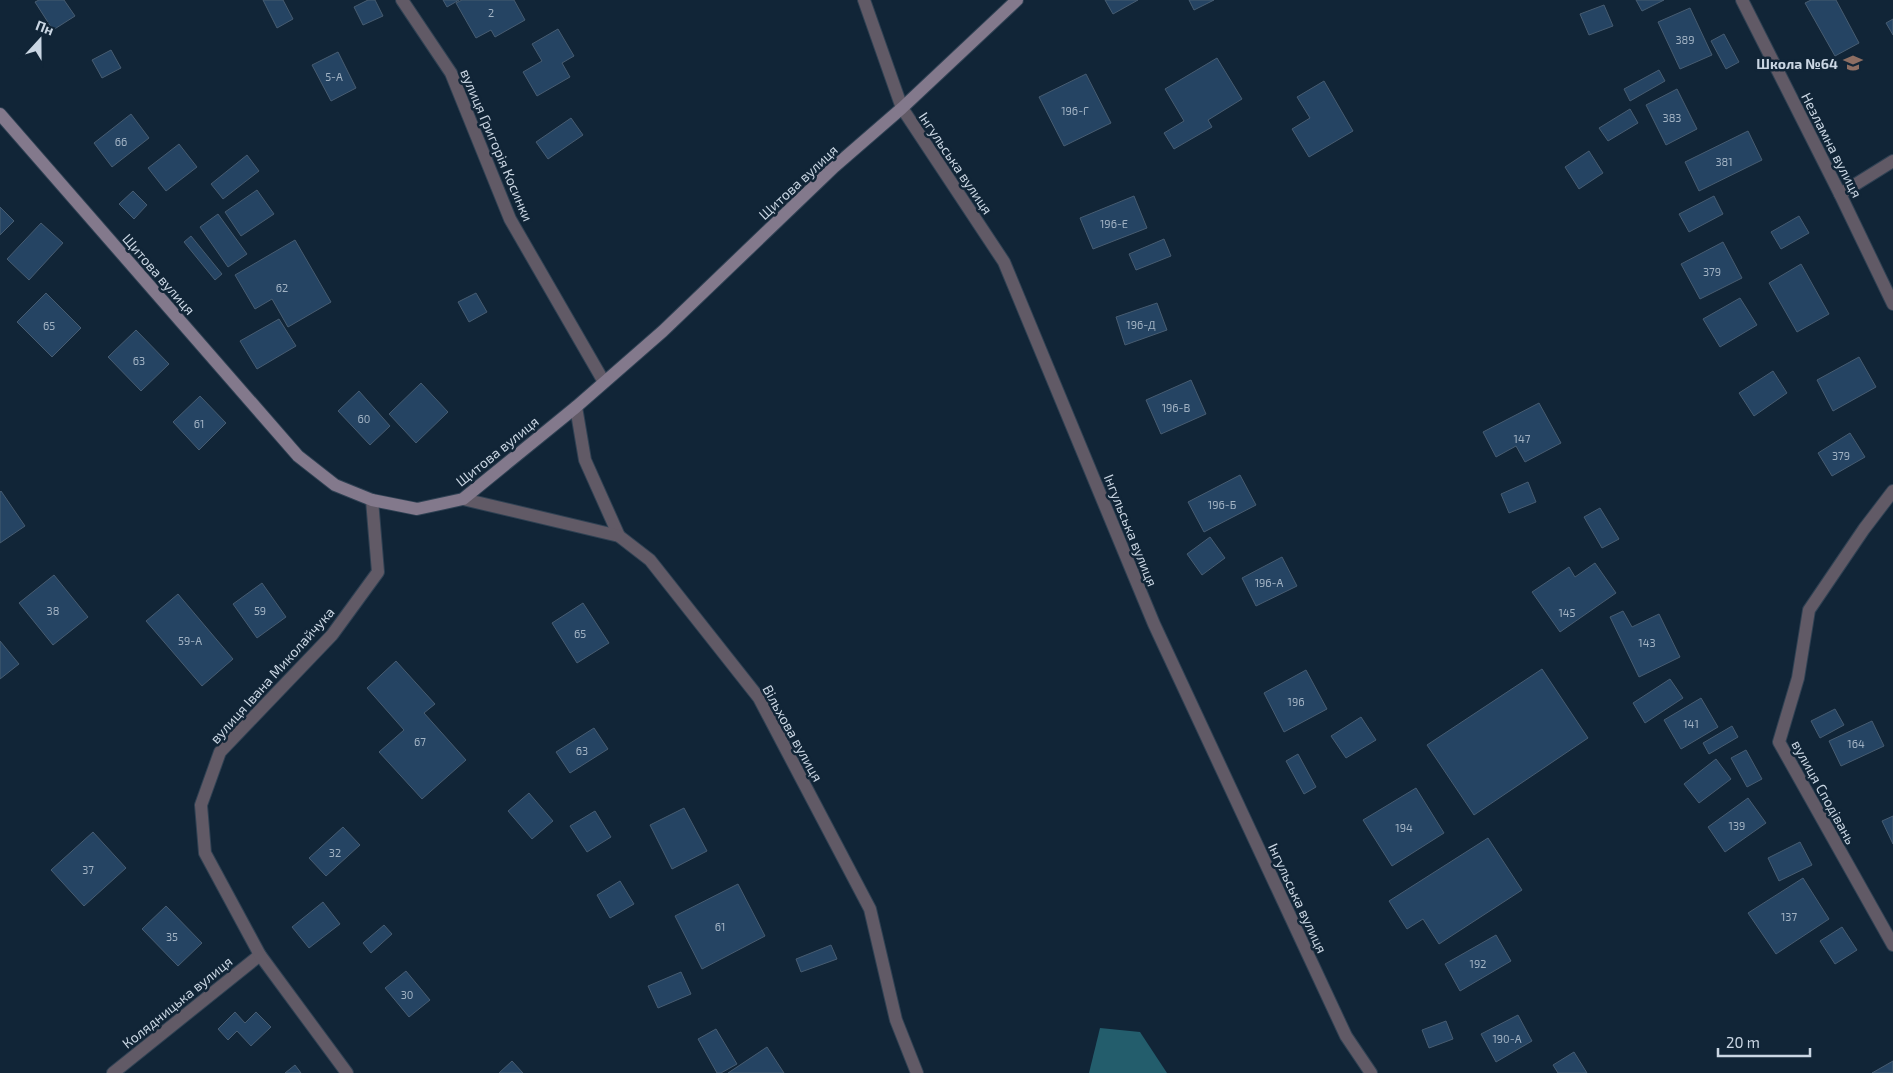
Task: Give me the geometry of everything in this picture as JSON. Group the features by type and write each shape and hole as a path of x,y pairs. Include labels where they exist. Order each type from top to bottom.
{"street":[{"name":"вулиця Григорія Косинки","path":"402,0 451,73 510,219 604,382"},
{"name":"Інгульська вулиця","path":"864,0 902,108 1004,262 1154,624 1346,1036 1371,1073"},
{"name":"Щитова вулиця","path":"0,114 298,456 335,485 372,500 417,510 463,498 576,407 663,331 834,167 902,108 1017,0"},
{"name":"Незламна вулиця","path":"1742,0 1893,304"},
{"path":"1840,194 1893,161"},
{"path":"576,407 585,460 618,536"},
{"name":"вулиця Сподівань","path":"1893,491 1809,610 1798,678 1779,742 1893,945"},
{"name":"Вільхова вулиця","path":"463,498 618,536 650,560 759,698 870,909 896,1020 917,1073"},
{"name":"вулиця Івана Миколайчука","path":"346,1073 260,955 204,853 201,804 220,752 332,635 378,572 372,500"},
{"name":"Колядницька вулиця","path":"113,1073 260,955"}],"water":[{"path":"1100,1028 1140,1032 1167,1073 1089,1073"}],"building":[{"path":"39,0 64,0 75,16 53,30 35,2"},
{"path":"263,0 283,0 293,19 277,28"},
{"path":"368,0 375,0 383,16 363,25 354,7"},
{"path":"443,0 459,0 447,7"},
{"path":"462,0 514,0 525,20 495,37 491,30 476,38 456,3"},
{"path":"1105,0 1138,0 1113,14"},
{"path":"1189,0 1214,0 1194,10"},
{"path":"1636,0 1664,0 1642,11"},
{"path":"1811,0 1836,0 1859,43 1835,56 1805,3"},
{"path":"1604,5 1613,26 1589,35 1580,14"},
{"path":"1690,8 1712,55 1680,69 1658,22"},
{"path":"1893,19 1893,35 1886,23"},
{"path":"558,29 574,56 562,63 570,77 537,96 523,72 542,61 532,44"},
{"path":"1724,34 1739,62 1726,69 1711,41"},
{"path":"111,50 121,68 102,78 92,60"},
{"path":"338,52 356,88 331,101 312,65"},
{"path":"1217,58 1242,99 1208,120 1212,127 1174,149 1164,133 1184,121 1165,89"},
{"path":"1659,70 1665,81 1630,101 1624,89"},
{"path":"1086,74 1111,123 1064,146 1039,97"},
{"path":"1324,81 1353,131 1309,157 1292,129 1310,118 1297,97"},
{"path":"1677,89 1697,129 1666,145 1646,105"},
{"path":"1630,109 1638,123 1608,141 1599,128"},
{"path":"131,114 149,138 112,167 94,143"},
{"path":"571,118 583,135 548,159 536,142"},
{"path":"1748,131 1762,160 1699,191 1685,162"},
{"path":"179,144 197,167 166,191 148,168"},
{"path":"1589,151 1603,173 1579,189 1565,167"},
{"path":"247,155 259,171 223,199 211,184"},
{"path":"257,190 274,214 241,236 225,212"},
{"path":"133,191 147,205 134,219 119,204"},
{"path":"1134,196 1147,228 1093,249 1080,218"},
{"path":"1714,196 1723,214 1689,232 1679,214"},
{"path":"0,207 14,221 0,235"},
{"path":"218,214 247,254 228,267 200,227"},
{"path":"1799,216 1809,233 1781,249 1771,232"},
{"path":"41,223 63,243 29,280 7,259"},
{"path":"191,236 222,274 215,280 184,242"},
{"path":"1164,239 1171,256 1136,270 1129,254"},
{"path":"295,240 331,302 288,327 272,299 255,309 235,275"},
{"path":"1723,242 1742,278 1700,299 1681,264"},
{"path":"1801,264 1829,314 1797,332 1769,283"},
{"path":"46,293 81,328 52,357 17,322"},
{"path":"476,293 487,312 469,322 458,302"},
{"path":"1740,298 1757,325 1720,347 1703,319"},
{"path":"1157,303 1167,330 1125,345 1116,317"},
{"path":"279,319 296,346 257,369 240,341"},
{"path":"136,330 169,364 141,391 108,357"},
{"path":"1859,357 1876,387 1833,411 1817,380"},
{"path":"1773,371 1787,393 1754,416 1739,393"},
{"path":"1191,380 1206,414 1161,434 1146,400"},
{"path":"421,383 448,412 416,443 389,414"},
{"path":"359,391 390,426 370,445 338,411"},
{"path":"200,396 226,423 199,450 173,422"},
{"path":"1539,403 1561,443 1525,462 1516,446 1496,457 1483,432"},
{"path":"1850,433 1865,457 1832,476 1818,453"},
{"path":"1240,475 1256,505 1204,532 1188,502"},
{"path":"1528,482 1536,502 1509,513 1501,494"},
{"path":"0,492 25,526 0,543"},
{"path":"1600,508 1619,539 1602,548 1584,517"},
{"path":"1210,537 1225,558 1202,575 1187,554"},
{"path":"1282,557 1297,586 1256,606 1242,578"},
{"path":"1595,563 1616,593 1560,632 1532,592 1569,567 1575,577"},
{"path":"54,575 88,617 53,645 19,603"},
{"path":"262,583 286,617 257,638 233,604"},
{"path":"178,594 233,659 202,686 146,621"},
{"path":"583,603 609,643 577,663 552,623"},
{"path":"1623,611 1632,627 1659,614 1680,657 1639,677 1610,617"},
{"path":"0,641 19,664 0,679"},
{"path":"396,661 435,704 424,713 466,760 422,799 379,752 404,730 367,688"},
{"path":"1542,669 1588,738 1474,815 1427,745"},
{"path":"1306,670 1327,709 1284,732 1264,693"},
{"path":"1670,679 1683,698 1645,723 1633,703"},
{"path":"1701,698 1718,727 1681,749 1664,720"},
{"path":"1835,709 1844,725 1820,738 1811,721"},
{"path":"1361,717 1376,740 1346,758 1331,736"},
{"path":"1872,721 1884,746 1841,766 1829,741"},
{"path":"1732,726 1738,737 1709,754 1703,743"},
{"path":"594,728 608,749 570,773 556,752"},
{"path":"1746,750 1762,779 1747,787 1731,758"},
{"path":"1298,754 1316,787 1304,794 1286,761"},
{"path":"1716,759 1731,779 1699,803 1684,784"},
{"path":"1416,788 1444,833 1392,866 1363,820"},
{"path":"529,793 553,821 532,839 508,811"},
{"path":"1748,798 1766,823 1725,852 1708,827"},
{"path":"684,808 707,851 672,869 650,825"},
{"path":"595,811 611,837 587,852 570,826"},
{"path":"1893,816 1893,844 1882,821"},
{"path":"343,827 360,845 326,876 309,858"},
{"path":"93,832 126,868 84,906 51,870"},
{"path":"1488,838 1522,890 1439,944 1423,919 1407,929 1389,901"},
{"path":"1800,842 1812,865 1779,881 1768,858"},
{"path":"1803,878 1829,919 1776,954 1748,913"},
{"path":"620,881 634,904 610,918 597,895"},
{"path":"738,884 765,936 702,969 675,916"},
{"path":"323,902 340,924 309,948 292,927"},
{"path":"166,906 202,943 178,966 142,929"},
{"path":"384,925 392,934 371,953 363,943"},
{"path":"1842,927 1857,950 1835,964 1820,941"},
{"path":"1496,935 1511,961 1460,991 1445,964"},
{"path":"831,945 837,959 801,972 796,959"},
{"path":"406,971 430,1000 409,1017 385,988"},
{"path":"681,972 691,994 658,1008 648,986"},
{"path":"235,1012 245,1023 256,1012 271,1027 251,1046 237,1031 228,1040 218,1029"},
{"path":"1518,1015 1532,1041 1496,1062 1481,1034"},
{"path":"1446,1021 1453,1039 1429,1048 1422,1030"},
{"path":"716,1029 737,1064 721,1073 717,1073 698,1039"},
{"path":"767,1047 784,1073 728,1073"},
{"path":"1574,1052 1587,1073 1558,1073 1553,1065"},
{"path":"512,1061 523,1073 499,1073"},
{"path":"1893,1061 1893,1073 1872,1073"},
{"path":"295,1065 301,1073 285,1073"}],"place":[{"name":"Школа №64","path":"1853,63"}]}
